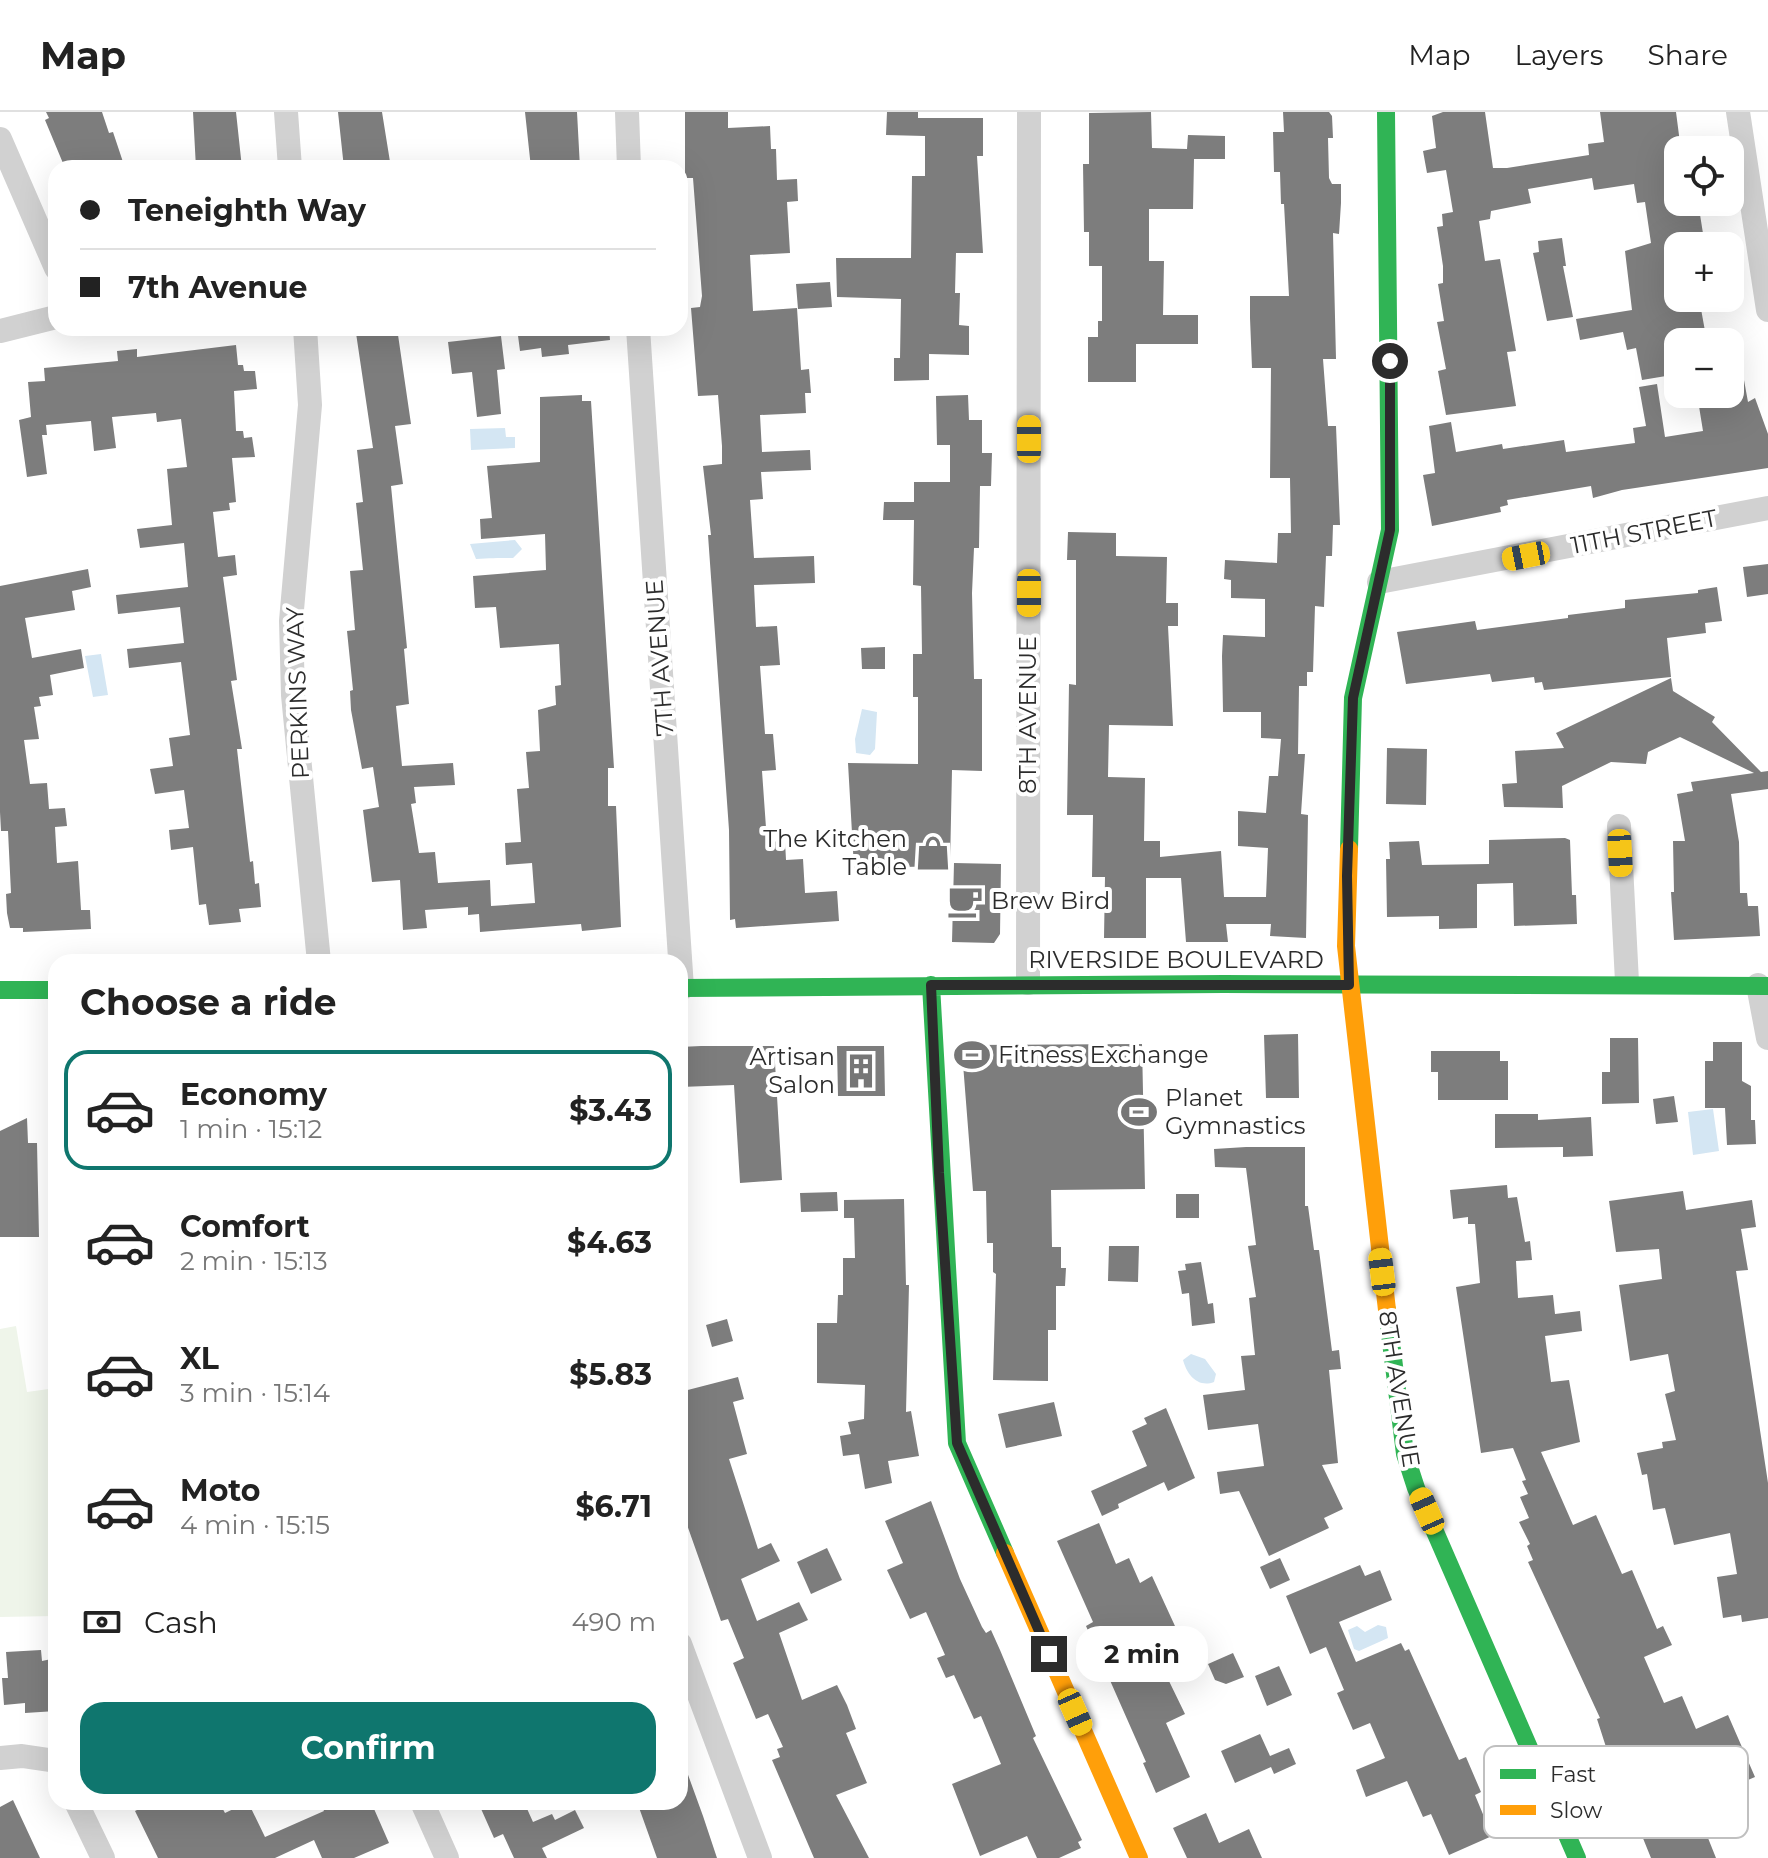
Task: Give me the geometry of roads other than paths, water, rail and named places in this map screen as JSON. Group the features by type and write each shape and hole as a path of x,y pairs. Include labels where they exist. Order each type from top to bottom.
{"street":[{"path":"286,112 289,160"},
{"path":"627,112 629,160"},
{"name":"8TH AVENUE","path":"1028,983 1029,112"},
{"name":"8TH AVENUE","path":"1386,112 1392,485 1390,530 1360,650 1353,698 1347,876 1349,985 1409,1470 1529,1746"},
{"path":"1738,112 1768,310"},
{"path":"0,139 48,250"},
{"path":"0,331 48,319"},
{"name":"PERKINS WAY","path":"306,336 310,405 291,621 292,680 318,954"},
{"name":"7TH AVENUE","path":"639,336 679,954"},
{"name":"11TH STREET","path":"1379,582 1768,508"},
{"path":"1619,826 1627,982"},
{"name":"RIVERSIDE BOULEVARD","path":"688,988 1028,983 1349,985 1627,982 1763,986"},
{"path":"931,985 939,1173 957,1443 1139,1858"},
{"path":"1763,986 1768,1038"},
{"path":"0,990 48,990"},
{"path":"688,1665 760,1858"},
{"path":"0,1758 22,1756 48,1760"},
{"path":"80,1810 103,1858"},
{"path":"426,1810 447,1858"},
{"name":"8TH AVENUE","path":"1568,1838 1577,1858"}],"water":[{"path":"505,428 506,437 515,437 515,448 471,450 470,429"},
{"path":"515,540 522,549 513,558 476,559 470,544"},
{"path":"101,654 108,695 93,697 85,656"},
{"path":"862,709 877,712 875,749 870,755 856,753 855,739"},
{"path":"1713,1109 1719,1151 1693,1155 1688,1112"},
{"path":"1191,1354 1205,1359 1216,1374 1214,1382 1198,1382 1190,1375 1183,1360"},
{"path":"1378,1625 1386,1627 1388,1638 1359,1651 1354,1649 1348,1630 1357,1626 1365,1632"}],"place":[{"name":"The Kitchen Table","path":"933,853"},
{"name":"Brew Bird","path":"965,901"},
{"name":"Fitness Exchange","path":"972,1055"},
{"name":"Artisan Salon","path":"861,1071"},
{"name":"Planet Gymnastics","path":"1139,1112"}]}
